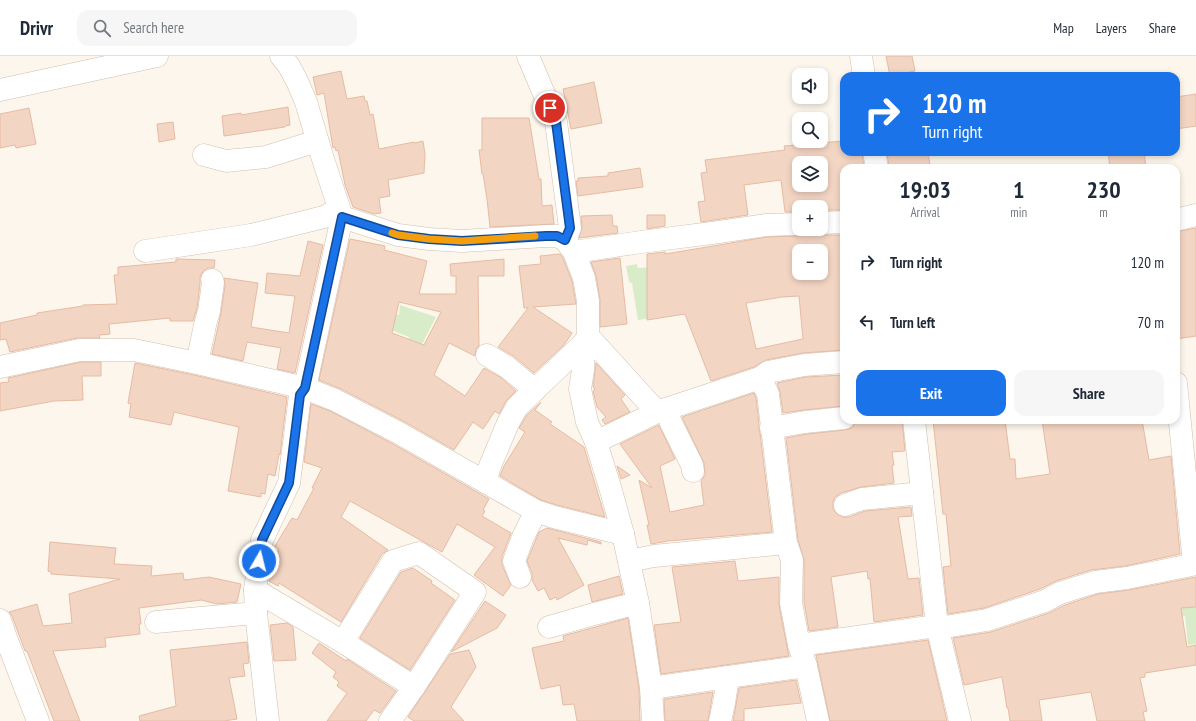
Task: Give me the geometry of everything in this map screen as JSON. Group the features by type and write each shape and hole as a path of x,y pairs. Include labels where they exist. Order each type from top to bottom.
{"street":[{"path":"0,90 158,56"},
{"path":"268,721 256,613 255,590 262,540 289,483 300,395 305,388 341,213 306,102 289,66 281,56"},
{"path":"528,56 556,122 570,228 570,246 584,278 588,301 586,340 580,389 587,422 596,442 623,534 638,603 651,688 653,721"},
{"path":"861,56 863,72"},
{"path":"204,155 226,161 266,157 318,141"},
{"path":"145,252 251,235 341,213 398,235 462,241 557,236 570,246 642,242 766,225 792,224"},
{"path":"1180,219 1196,215"},
{"path":"828,223 840,222"},
{"path":"197,363 209,311 213,283 212,280"},
{"path":"485,482 508,423 517,407 586,340"},
{"path":"586,340 661,410 671,423 692,465 693,471"},
{"path":"0,367 80,350 134,350 305,388 335,400 399,432 536,511 554,517 623,534"},
{"path":"486,355 507,367 535,390"},
{"path":"596,442 661,410 760,378 768,372 804,365 840,362"},
{"path":"760,378 768,394 786,543 792,560 791,603 799,645 806,666 818,721"},
{"path":"771,428 805,422 840,418"},
{"path":"799,645 937,626 945,628 987,620 1045,601 1060,594 1095,582 1127,578 1195,564 1180,421"},
{"path":"914,424 937,626 960,721"},
{"path":"845,505 862,499 922,494"},
{"path":"520,577 514,561 523,537 536,511"},
{"path":"628,561 654,556 786,543"},
{"path":"343,642 393,561 419,553 475,592 414,687 390,721"},
{"path":"255,590 343,642 414,687"},
{"path":"549,627 600,612 638,603"},
{"path":"156,622 256,613"},
{"path":"0,620 38,721"},
{"path":"651,688 806,666"},
{"path":"720,721 728,677"}],"green space":[{"path":"637,264 638,268 652,267 657,317 638,320 632,283 629,282 626,266"},
{"path":"400,305 436,317 418,352 406,346 409,337 386,328 388,314 399,315"},
{"path":"1196,588 1196,644 1188,645 1185,616 1181,617 1179,601"}],"building":[{"path":"886,56 912,56 915,71 889,72"},
{"path":"341,71 347,99 364,96 365,101 367,101 370,115 373,114 379,149 423,141 425,154 424,173 388,180 390,196 379,198 381,213 374,214 353,207 345,185 338,150 336,151 335,147 333,148 324,93 317,95 313,77"},
{"path":"594,82 602,123 571,129 563,89"},
{"path":"1196,94 1196,126 1180,128 1180,96"},
{"path":"288,107 290,125 224,136 222,116 241,113 241,115"},
{"path":"29,108 36,144 16,148 15,145 0,148 0,114"},
{"path":"482,118 529,118 539,179 541,179 542,206 552,205 554,224 490,227 479,150 482,150"},
{"path":"173,122 175,139 159,142 157,124"},
{"path":"840,141 840,156 862,156 864,164 840,164 840,210 828,210 828,200 792,200 792,212 785,212 781,180 744,185 748,215 701,222 698,202 705,201 701,173 707,172 705,160 785,150 784,146 792,145 792,148 828,148 828,142"},
{"path":"888,156 929,156 930,164 888,164"},
{"path":"1108,156 1144,156 1146,164 1110,164"},
{"path":"640,168 643,187 578,196 576,181 578,181 578,178 608,176 608,173"},
{"path":"612,215 613,226 617,226 618,233 579,238 582,227 581,216"},
{"path":"647,215 665,215 665,226 647,229"},
{"path":"1196,228 1196,336 1180,338 1180,231"},
{"path":"840,235 840,350 803,353 766,360 754,367 711,381 685,314 647,320 647,254 665,252 665,254 767,237","holes":["799,296 803,339 756,349 746,303 782,297"]},
{"path":"350,239 385,246 384,250 427,261 419,294 456,294 456,276 451,276 450,264 504,259 504,276 478,276 479,346 476,349 475,356 449,343 434,375 465,396 484,368 500,377 516,391 506,401 499,414 495,411 483,429 473,422 454,450 405,422 341,389 319,380","holes":["399,302 441,312 424,345 392,333"]},
{"path":"308,241 323,245 295,373 277,369 281,348 247,342 243,361 212,354 221,313 225,285 224,278 258,283 251,327 289,333 295,296 265,293 267,273 300,276"},
{"path":"560,254 572,281 576,304 533,307 572,333 564,345 534,373 515,357 498,347 528,308 524,308 519,266 541,264 540,256"},
{"path":"620,258 627,324 600,327 600,299 596,276 591,262"},
{"path":"176,259 215,260 214,268 208,268 203,271 200,277 197,308 193,321 170,321 170,318 109,324 110,334 99,335 100,338 77,338 10,352 6,339 0,340 0,323 37,315 37,313 83,305 117,304 114,275 118,275 118,267 176,262"},
{"path":"81,362 101,362 101,376 82,376 83,400 54,401 0,411 0,383 9,382 8,378"},
{"path":"135,363 287,397 280,455 279,454 275,476 268,474 265,494 261,493 261,497 228,491 239,427 174,412 171,425 129,417 131,404 128,403"},
{"path":"596,363 625,395 621,399 630,412 605,424 602,420 606,417 597,407 593,391 595,389 593,387"},
{"path":"840,375 840,406 783,413 777,383 806,377"},
{"path":"754,393 756,398 772,532 668,541 651,544 647,525 649,525 639,480 652,488 620,444 659,425 675,459 660,466 670,512 704,505 701,481 705,475 704,463 682,417"},
{"path":"541,402 535,410 552,422 550,424 584,447 605,517 541,500 500,476 504,466 525,432 519,428 527,415"},
{"path":"311,404 330,411 393,444 489,499 483,510 485,511 482,516 511,533 502,557 502,565 511,585 503,596 474,575 495,547 457,524 442,552 350,501 341,517 388,550 382,554 341,622 279,583 278,586 269,581 271,564 279,549 275,546 292,518 297,520 314,488 312,488 322,468 304,462"},
{"path":"854,424 902,424 905,451 892,452 894,483 861,487 841,493 835,497 833,509 837,514 843,517 849,517 865,511 911,507 912,516 898,517 908,579 919,578 923,615 874,622 870,579 868,579 867,571 831,577 838,627 809,631 804,602 804,560 798,540 786,438 852,428"},
{"path":"933,424 1006,424 1010,459 1015,459 1016,479 1050,474 1043,424 1143,424 1149,460 1171,456 1180,554 1125,566 1091,570 1056,581 1040,589 984,608 948,614 943,567 951,566 946,514 943,514"},
{"path":"617,466 630,475 621,479"},
{"path":"547,528 601,542 601,544 588,540 587,545 558,538 584,585 557,600 556,597 550,600 544,588 538,591 532,580 532,573 527,561 539,532"},
{"path":"50,542 116,548 114,564 152,566 151,576 183,573 184,580 209,577 241,584 237,602 217,604 201,600 139,608 141,624 139,624 140,634 105,638 106,647 53,651 80,721 54,721 27,651 25,651 12,616 9,612 37,604 43,626 72,623 69,594 120,579 51,574 51,572 48,571"},
{"path":"735,561 738,581 779,577 779,605 789,656 661,674 654,625 681,622 672,567"},
{"path":"413,568 455,600 410,670 360,638 401,572"},
{"path":"619,576 623,594 592,602 588,585"},
{"path":"1196,577 1196,607 1181,608 1187,647 1196,645 1196,665 1145,673 1145,677 1140,678 1147,711 1143,712 1145,721 1097,721 1091,692 1039,700 1042,721 1010,721 1002,677 964,685 953,638 991,632 1049,613 1065,605 1098,594 1129,590"},
{"path":"485,601 506,615 497,628 451,652"},
{"path":"628,618 639,689 640,721 577,721 574,704 563,705 560,685 541,689 532,648 564,641 563,636"},
{"path":"287,623 293,627 296,660 274,661 270,625"},
{"path":"928,640 947,721 830,721 816,655"},
{"path":"247,642 249,663 243,664 245,676 229,678 237,719 224,721 140,721 139,716 176,706 170,650"},
{"path":"319,643 346,661 347,659 396,691 380,713 374,710 366,721 327,721 347,693 337,686 339,682 333,677 336,672 312,653"},
{"path":"469,650 476,667 451,707 464,721 414,721 408,717 450,654"},
{"path":"796,680 801,703 744,709 744,721 733,721 739,688"},
{"path":"713,692 708,721 665,721 664,699"}],"slow traffic":[{"path":"392,233 429,239 462,241 535,236"}],"route":[{"path":"259,561 262,540 289,483 300,395 305,388 342,217 398,235 429,239 462,241 557,236 565,240 570,228 556,122 550,108"}]}
